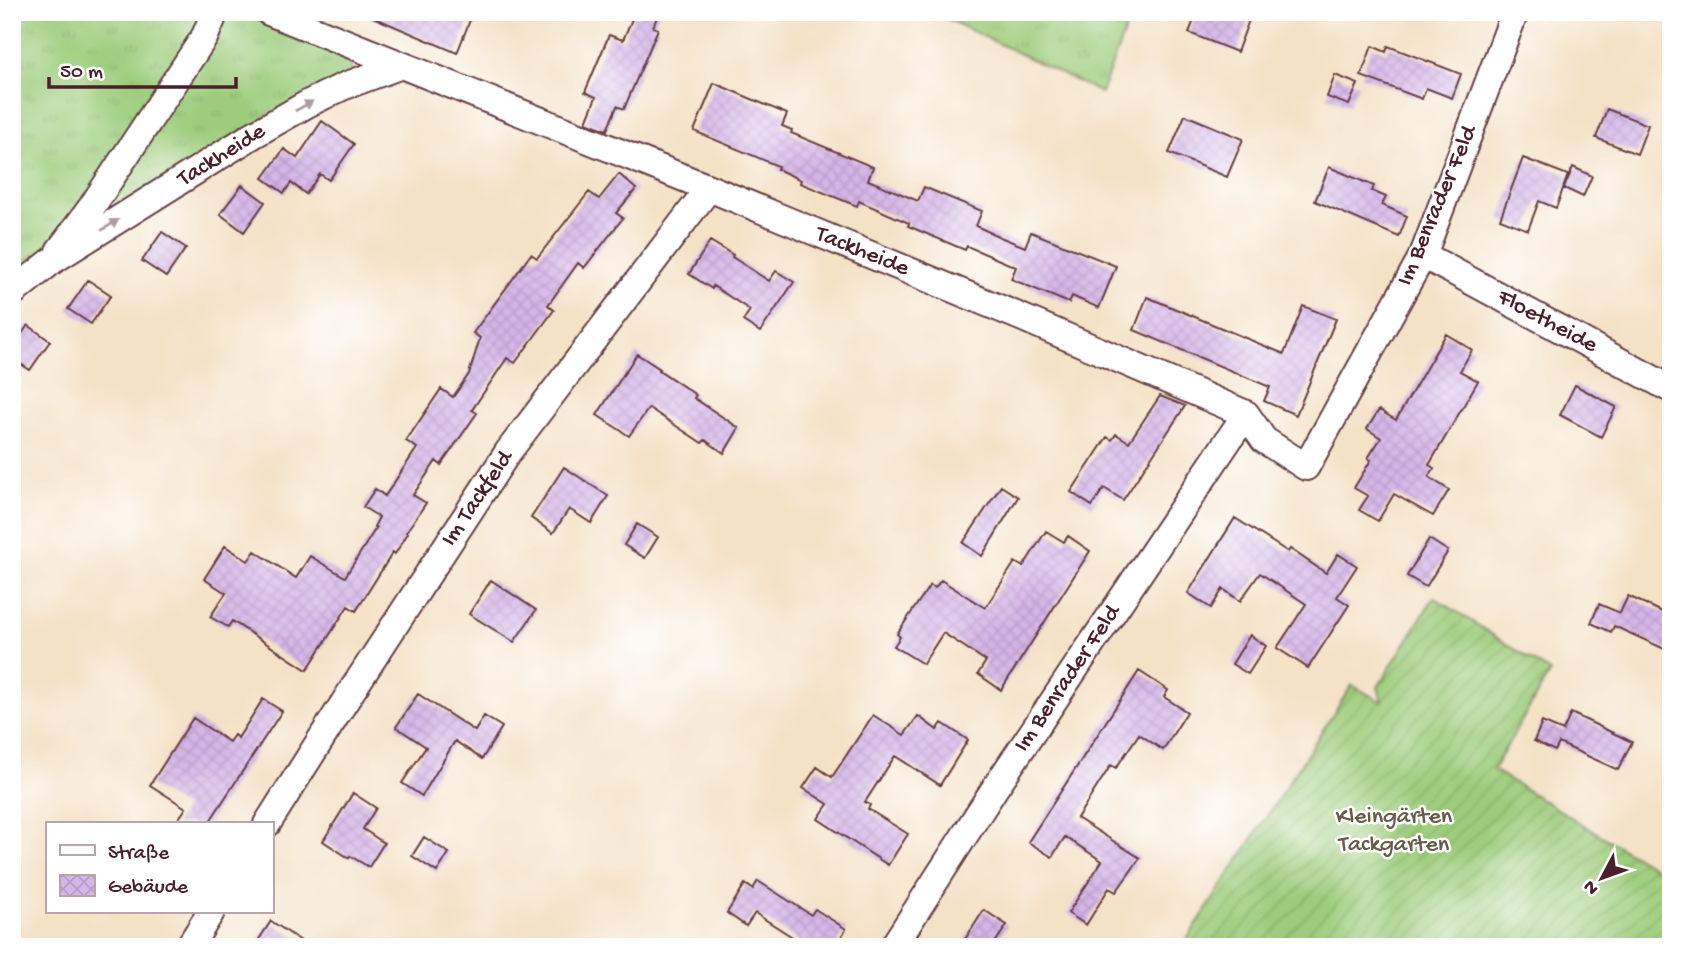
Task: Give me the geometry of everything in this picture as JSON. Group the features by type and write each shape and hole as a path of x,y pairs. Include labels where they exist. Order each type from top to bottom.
{"street":[{"name":"Tackheide","path":"52,261 91,208 190,59 205,36 215,12"},
{"name":"Tackheide","path":"269,12 709,188 1246,414 1264,440 1307,467"},
{"name":"Im Benrader Feld","path":"1307,467 1423,255 1515,12"},
{"name":"Tackheide","path":"12,293 52,261 253,135 342,87 399,66"},
{"name":"Im Tackfeld","path":"268,822 508,453 709,188"},
{"name":"Floetheide","path":"1423,255 1671,389"},
{"name":"Im Benrader Feld","path":"893,947 995,788 1246,414"},
{"path":"189,947 210,914"}],"green space":[{"path":"12,12 319,12 359,82 12,268"},
{"path":"933,12 1132,12 1101,93"},
{"name":"Kleingärten Tackgarten","path":"1434,597 1550,672 1493,770 1671,878 1671,947 1182,947 1352,685 1382,702 1378,687"}],"building":[{"path":"361,12 452,12 470,20 457,53"},
{"path":"635,12 659,12 653,27 658,29 624,109 617,106 607,130 586,122 596,97 585,92 609,35 623,40"},
{"path":"1197,12 1252,12 1237,52 1189,33"},
{"path":"1372,46 1386,52 1388,46 1461,74 1452,98 1426,88 1422,99 1361,76"},
{"path":"1335,75 1358,84 1349,105 1327,97"},
{"path":"714,83 787,114 782,126 792,130 791,133 873,167 868,180 918,201 924,187 982,211 976,226 1025,247 1031,232 1116,266 1099,308 1072,296 1069,303 1011,279 1016,267 967,246 965,250 908,226 909,223 859,201 857,206 800,183 801,180 777,169 778,166 694,131"},
{"path":"1607,109 1648,125 1637,154 1596,138"},
{"path":"1185,115 1243,139 1227,177 1169,153"},
{"path":"322,121 354,144 329,180 320,174 306,194 291,183 284,193 263,178 284,149 297,158"},
{"path":"1523,158 1568,175 1556,208 1539,201 1528,230 1500,219"},
{"path":"1329,167 1374,186 1372,191 1386,197 1382,205 1407,216 1399,237 1315,201"},
{"path":"1573,167 1592,176 1583,197 1564,188"},
{"path":"619,174 636,189 616,213 623,218 584,268 578,263 548,305 554,310 515,363 507,358 472,410 477,413 441,465 436,461 413,495 426,503 395,554 393,552 356,611 348,606 307,670 232,621 228,627 210,617 226,593 204,579 225,546 248,561 255,551 296,578 310,556 345,577 376,528 374,527 379,517 363,507 375,489 385,496 417,448 406,441 441,389 453,397 469,374 480,338 473,333 531,254 537,258 589,192 599,199"},
{"path":"242,185 265,202 244,232 220,214"},
{"path":"162,232 186,248 166,277 142,261"},
{"path":"710,241 769,281 776,271 794,282 760,332 743,321 750,310 689,274"},
{"path":"88,280 111,295 91,324 68,309"},
{"path":"1147,297 1284,354 1303,306 1336,319 1296,415 1264,401 1270,387 1134,330"},
{"path":"28,325 50,341 30,370 12,358 12,348"},
{"path":"1446,334 1472,350 1460,371 1478,381 1429,465 1434,468 1429,477 1449,490 1433,516 1394,494 1378,521 1359,510 1368,496 1354,488 1381,438 1367,429 1379,410 1396,420"},
{"path":"637,354 696,395 694,398 739,428 724,453 705,440 702,443 649,408 629,436 597,415"},
{"path":"1575,385 1616,407 1601,437 1560,415"},
{"path":"1160,396 1185,406 1123,500 1104,488 1092,506 1071,492 1107,437 1112,440 1116,434 1129,442"},
{"path":"564,467 608,496 591,523 569,509 553,533 531,518"},
{"path":"1001,486 1018,497 982,556 963,543"},
{"path":"1235,518 1326,573 1338,554 1357,566 1337,597 1349,605 1308,668 1277,648 1306,604 1260,573 1240,601 1223,589 1211,608 1188,593"},
{"path":"637,524 658,537 645,558 624,545"},
{"path":"1046,531 1064,542 1068,536 1090,551 1001,690 978,674 986,661 943,633 923,664 894,646 900,637 897,634 930,585 935,588 941,580 985,608 1015,562 1023,567"},
{"path":"1429,539 1448,551 1426,587 1407,576"},
{"path":"491,580 536,610 514,642 469,614"},
{"path":"1628,596 1671,616 1671,652 1614,626 1611,632 1591,623 1599,604 1620,613"},
{"path":"1250,635 1266,646 1248,674 1232,664"},
{"path":"1139,671 1168,690 1164,697 1187,712 1163,750 1139,734 1116,768 1111,765 1077,818 1140,858 1116,892 1109,888 1086,925 1068,913 1102,861 1065,837 1052,857 1028,842"},
{"path":"418,694 475,731 484,716 502,727 482,759 455,741 422,796 402,783 426,747 396,727"},
{"path":"263,699 282,711 209,822 176,822 186,808 150,785 193,718 229,742 234,735 238,738"},
{"path":"1571,713 1632,742 1618,770 1559,743 1555,751 1534,741 1542,722 1563,731"},
{"path":"873,715 904,735 918,716 937,730 942,723 968,740 940,785 895,756 865,802 870,805 868,809 908,834 888,865 818,819 828,804 803,788 817,767 832,777"},
{"path":"353,793 376,808 363,829 384,843 369,867 323,841"},
{"path":"424,837 449,853 437,872 412,856"},
{"path":"758,881 811,915 815,909 846,929 835,947 808,947 755,913 746,926 727,913 745,884 753,889"},
{"path":"984,910 1007,925 992,947 960,947"},
{"path":"271,921 310,947 254,947"}]}
